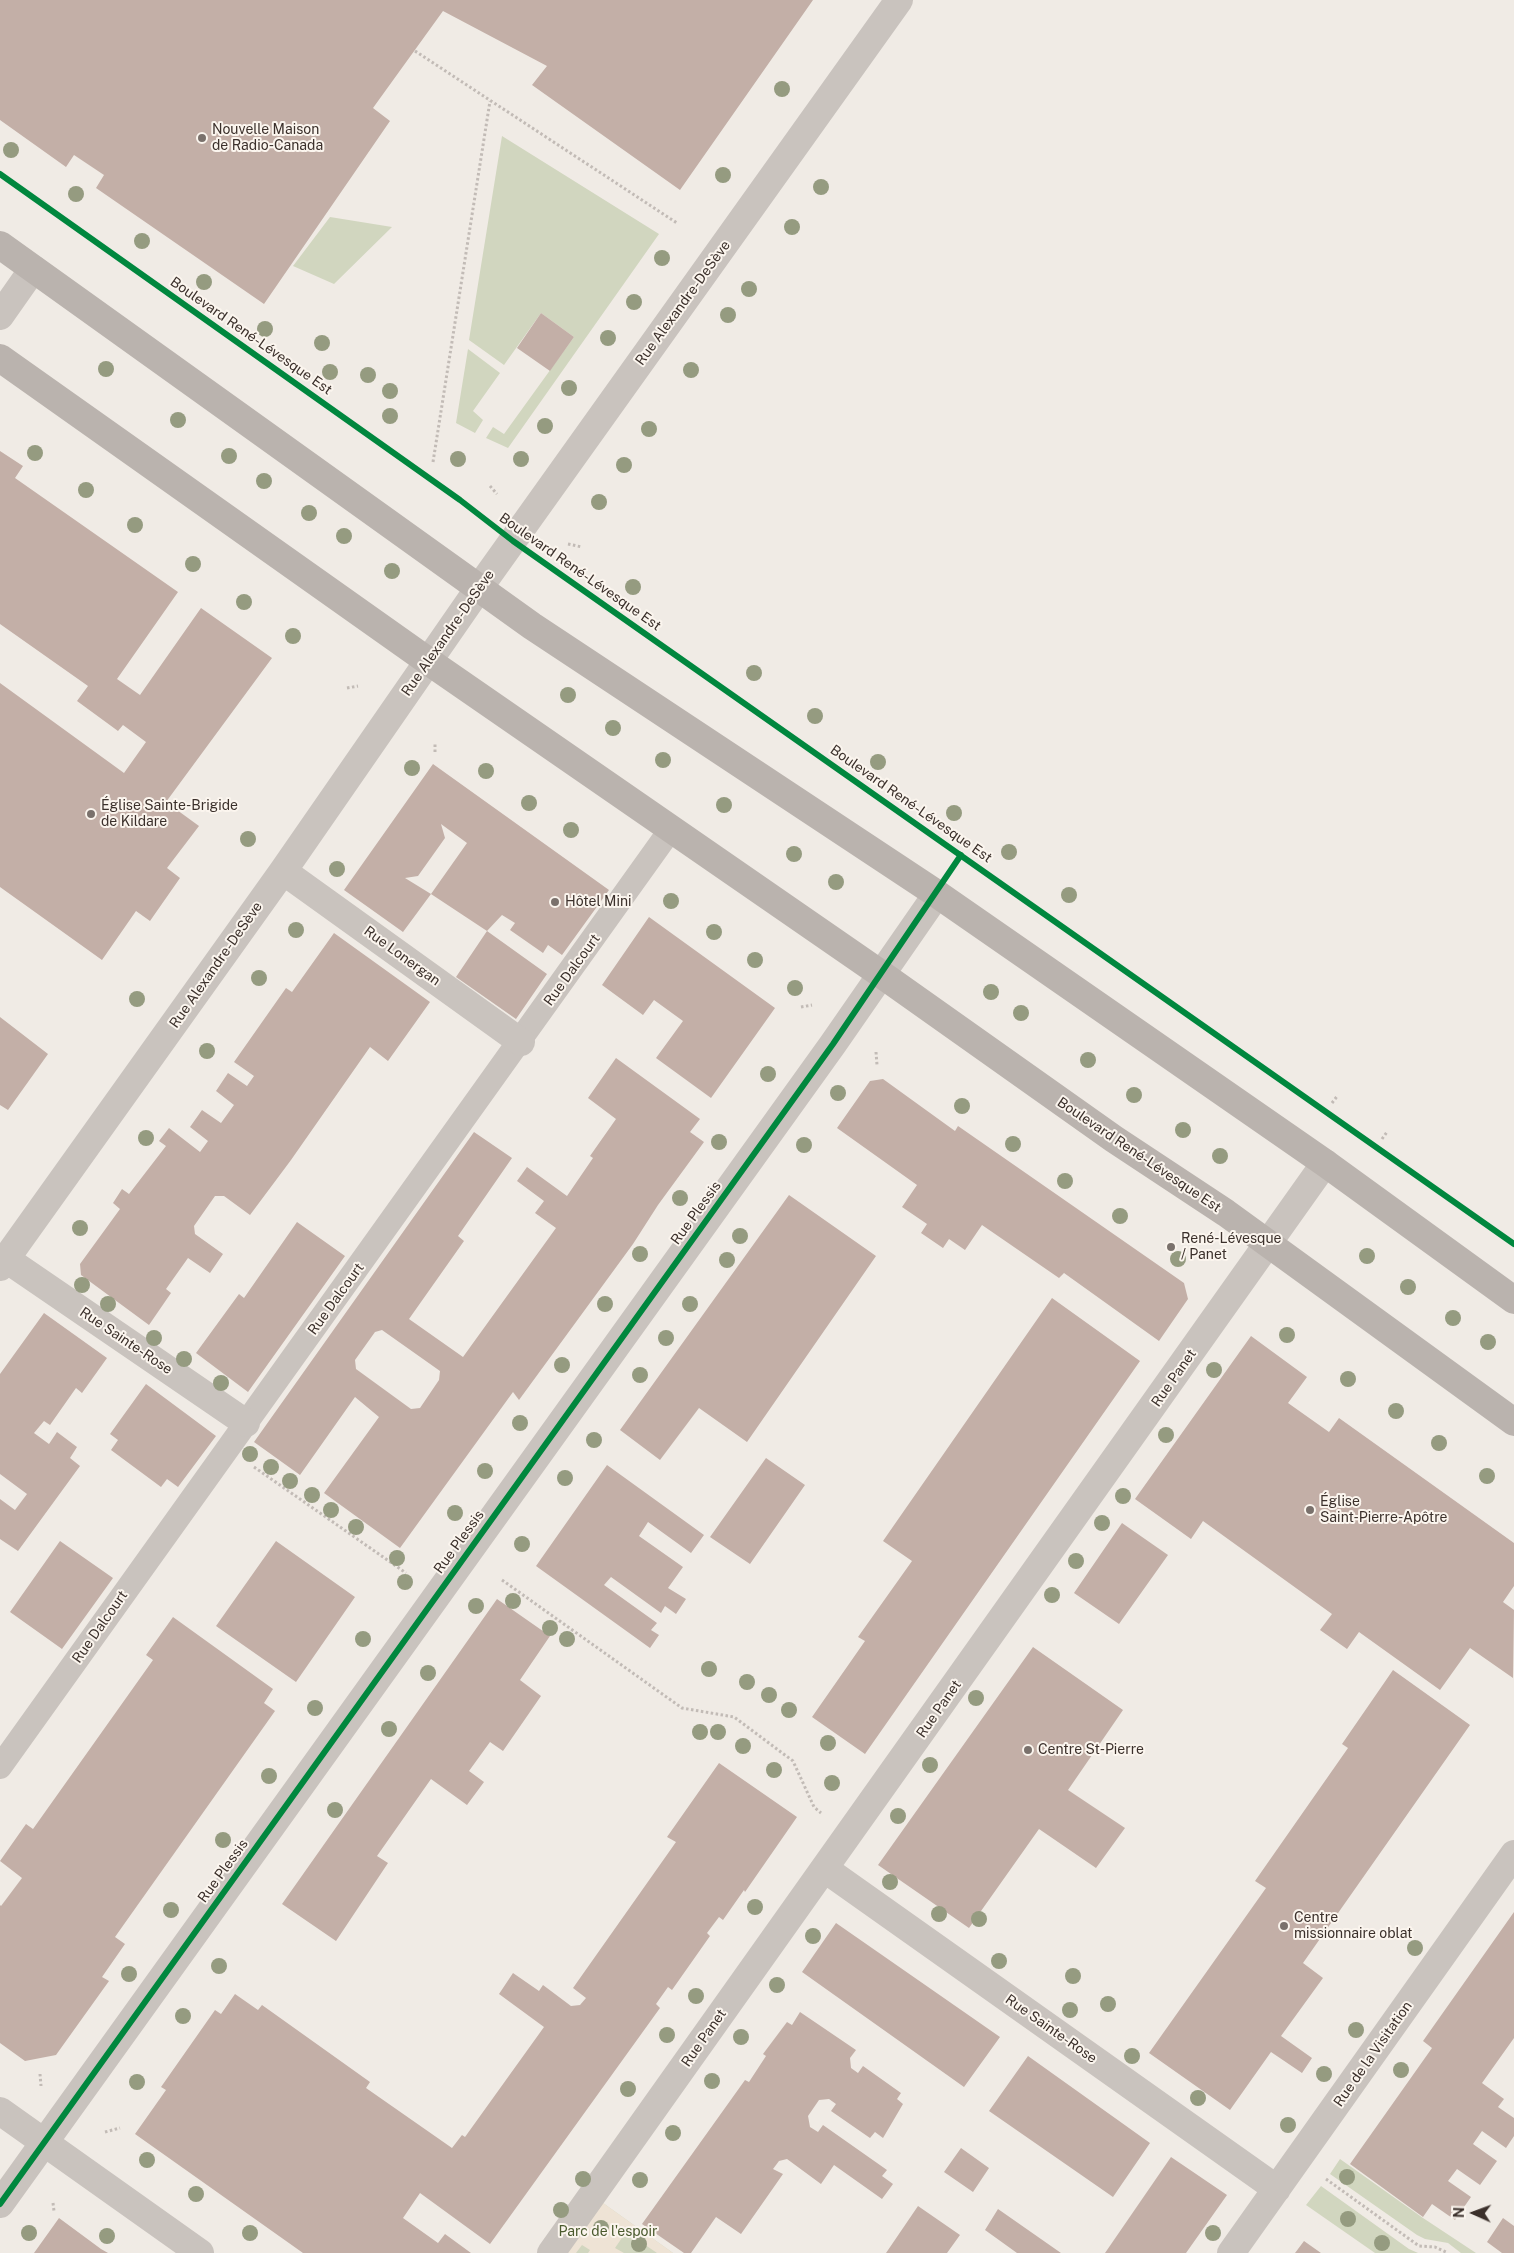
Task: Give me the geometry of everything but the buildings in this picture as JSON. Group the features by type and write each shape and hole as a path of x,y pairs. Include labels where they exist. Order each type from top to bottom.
{"main road":[{"path":"0,245 532,626 937,894 1326,1163 1514,1300"},
{"name":"Boulevard René-Lévesque Est","path":"0,358 428,661 881,974 1114,1139 1226,1213 1514,1422"}],"street":[{"name":"Rue Alexandre-DeSève","path":"3,1263 282,871 479,588 899,0"},
{"path":"0,316 33,269"},
{"name":"Rue Lonergan","path":"282,871 521,1042"},
{"name":"Rue Plessis","path":"0,2204 833,1044 937,894"},
{"name":"Rue Panet","path":"551,2253 1326,1163"},
{"name":"Rue Sainte-Rose","path":"3,1263 246,1423"},
{"name":"Rue de la Visitation","path":"1231,2253 1514,1854"},
{"name":"Rue Sainte-Rose","path":"825,1869 1276,2189"},
{"path":"0,2110 200,2253"}],"lane":[{"name":"Rue Dalcourt","path":"0,1767 671,830"}],"path":[{"path":"415,51 677,223"},
{"path":"434,462 490,101"},
{"path":"490,486 497,494"},
{"path":"568,544 582,547"},
{"path":"347,688 358,686"},
{"path":"435,743 435,752"},
{"path":"801,1007 812,1005"},
{"path":"876,1052 877,1065"},
{"path":"1332,1103 1338,1095"},
{"path":"1382,1139 1387,1132"},
{"path":"227,1448 406,1573"},
{"path":"502,1580 682,1708 734,1717 792,1761 814,1807 829,1818"},
{"path":"105,2132 120,2128"},
{"path":"1321,2176 1419,2246 1435,2247 1448,2253"},
{"path":"53,2203 54,2212"}],"green space":[{"path":"502,136 659,234 508,448 486,438 493,427 504,434 574,337 541,313 504,365 469,340"},
{"path":"330,217 392,227 334,284 293,266"},
{"path":"468,349 500,373 473,411 483,420 475,433 456,423"},
{"path":"1340,2159 1476,2253 1461,2253 1448,2243 1425,2239 1417,2235 1330,2174"},
{"path":"1321,2186 1409,2249 1418,2253 1375,2253 1306,2205"},
{"name":"Parc de l'espoir","path":"603,2203 673,2253 567,2253"}],"shaded area":[{"name":"Parc de l'espoir","path":"603,2203 673,2253 657,2253 626,2232 615,2248 624,2253 588,2253 590,2250 582,2245 576,2253 567,2253"}],"cycle path":[{"path":"0,174 460,500 513,541 1514,1244"},
{"path":"0,2204 833,1044 961,855"}],"place":[{"name":"Nouvelle Maison de Radio-Canada","path":"202,138"},
{"name":"Église Sainte-Brigide de Kildare","path":"91,814"},
{"name":"Hôtel Mini","path":"555,902"},
{"name":"René-Lévesque / Panet","path":"1171,1247"},
{"name":"Église Saint-Pierre-Apôtre","path":"1310,1510"},
{"name":"Centre St-Pierre","path":"1028,1750"},
{"name":"Centre missionnaire oblat","path":"1284,1926"}]}
